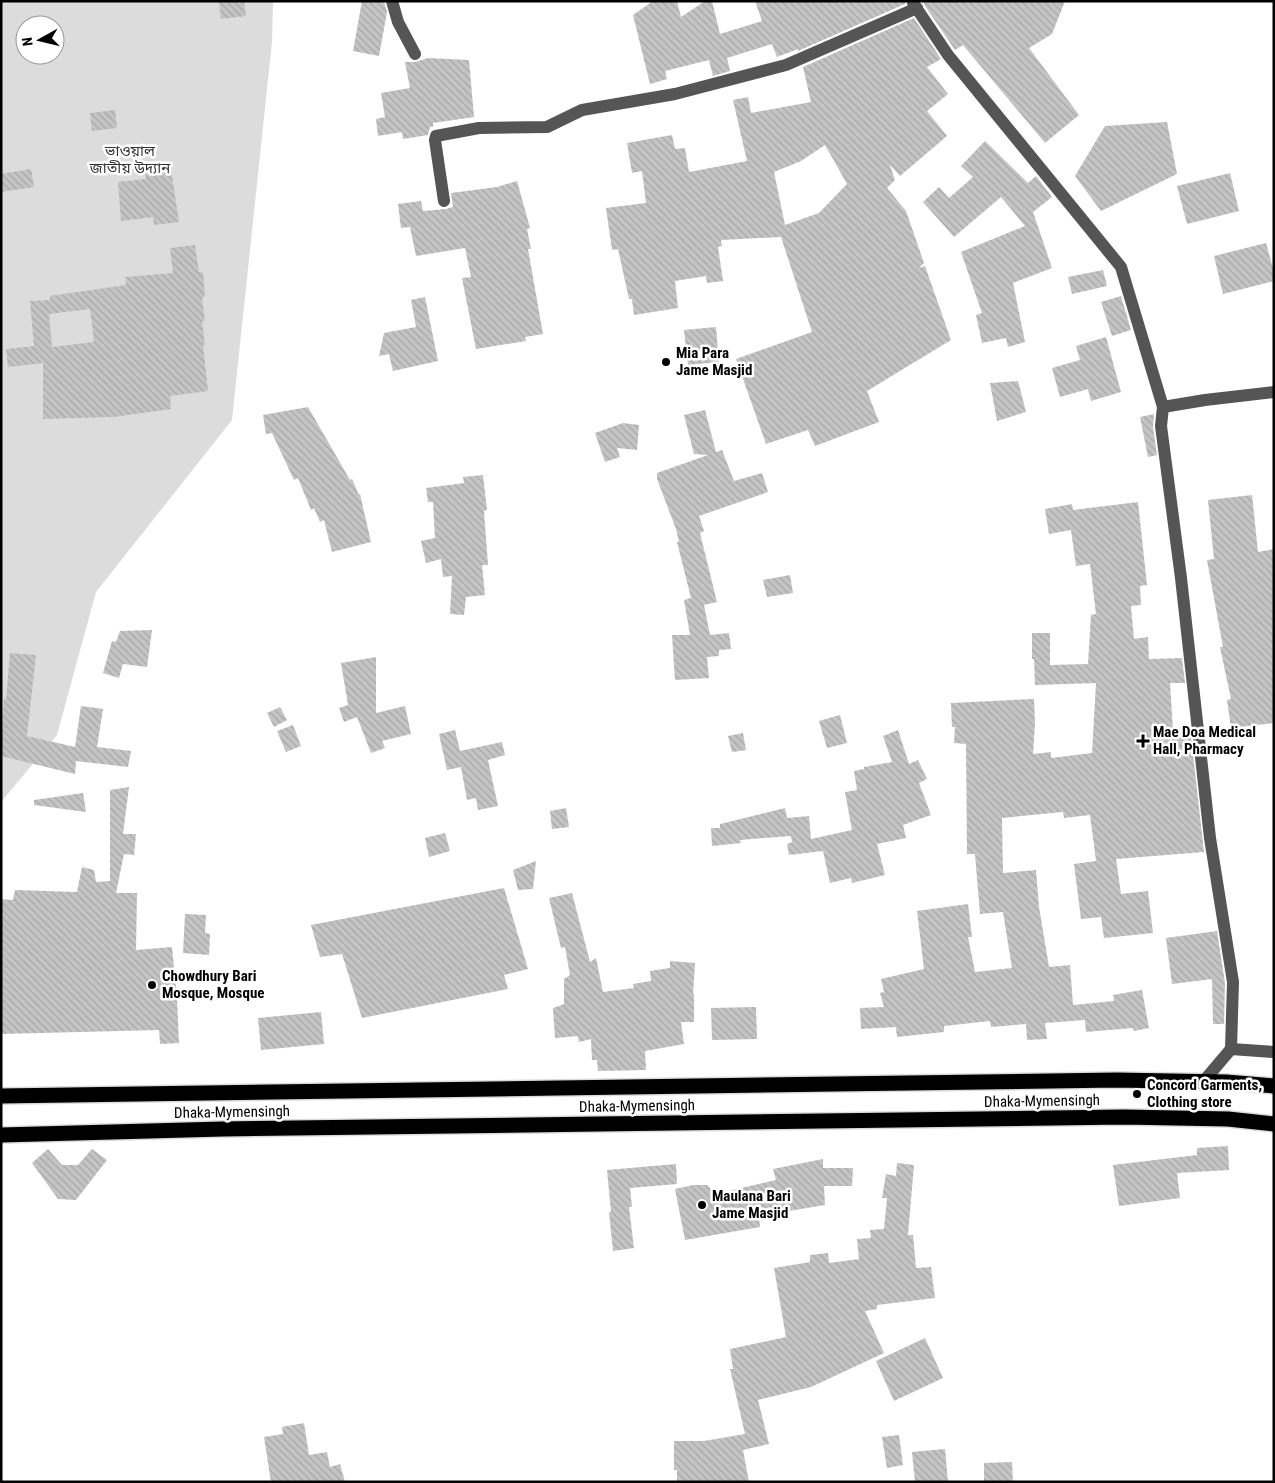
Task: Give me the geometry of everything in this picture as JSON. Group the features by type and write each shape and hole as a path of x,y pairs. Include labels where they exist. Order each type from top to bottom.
{"highway":[{"name":"Dhaka-Mymensingh","path":"1,1096 1117,1080 1274,1086"},
{"name":"Dhaka-Mymensingh","path":"1,1135 253,1129 1124,1117 1228,1119 1274,1124"}],"street":[{"path":"392,1 398,22 415,54"},
{"path":"444,201 436,136 479,128 547,127 582,110 675,94 786,65 914,5 948,55 1121,267 1163,407 1161,426 1181,578 1210,838 1233,982 1231,1048 1203,1082"},
{"path":"1163,407 1274,392"},
{"path":"1231,1048 1274,1052"}],"green space":[{"name":"ভাওয়াল জাতীয় উদ্যান","path":"1,1 273,1 272,42 232,420 96,592 57,735 1,802"}],"building":[{"path":"219,1 244,1 246,16 221,19"},
{"path":"362,1 384,1 387,12 379,56 353,51"},
{"path":"653,1 677,1 681,17 705,1 712,1 720,34 762,21 755,1 905,1 905,4 798,51 798,49 777,57 772,44 727,58 730,71 713,76 709,60 665,71 667,79 650,84 633,15"},
{"path":"1065,1 1052,34 1029,48 1079,115 1045,143 963,45 955,50 925,6 923,2"},
{"path":"914,18 941,59 927,67 948,94 927,111 947,136 900,176 890,165 895,180 887,188 906,211 924,263 919,268 925,266 951,340 867,391 879,422 815,446 808,430 766,444 736,359 812,332 781,237 721,240 722,246 718,247 723,281 707,283 706,276 675,281 678,308 634,315 632,299 629,299 618,249 612,250 606,208 646,203 642,171 632,173 627,143 672,135 675,149 685,148 689,172 747,161 733,100 748,97 751,113 811,102 803,67","holes":["825,145 847,184 819,213 785,225 774,172 801,161"]},
{"path":"428,58 469,60 474,117 433,123 433,127 430,127 428,135 403,139 402,132 378,136 376,119 385,117 381,93 410,88 405,62 415,62"},
{"path":"115,110 117,128 92,131 90,113"},
{"path":"1167,122 1177,174 1101,211 1075,176 1105,126"},
{"path":"985,141 1028,183 1036,176 1052,197 1033,212 1052,268 1013,283 1025,342 1008,347 1006,338 982,343 976,315 982,313 961,252 1025,226 1001,197 954,237 923,202 939,187 949,198 973,177 961,166"},
{"path":"170,163 179,222 154,225 153,217 121,221 118,182 146,179 145,166"},
{"path":"31,169 34,187 1,192 1,174"},
{"path":"1230,173 1239,211 1187,224 1177,186"},
{"path":"517,181 530,228 527,229 531,249 528,249 543,334 525,337 526,341 476,349 462,278 471,277 465,248 416,256 410,227 401,228 398,204 421,201 423,211 446,209 453,207 451,193 497,187"},
{"path":"1266,243 1274,272 1274,281 1223,294 1214,256"},
{"path":"195,245 199,272 203,272 205,297 202,298 205,321 202,321 205,345 203,345 208,391 170,396 171,409 114,417 43,419 43,363 8,367 6,349 34,346 30,301 50,300 50,296 126,285 125,277 173,273 170,248","holes":["90,309 94,342 52,347 49,314"]},
{"path":"1103,270 1107,286 1072,294 1068,277"},
{"path":"1121,296 1131,330 1112,336 1101,302"},
{"path":"425,297 438,361 393,371 389,354 379,356 384,333 416,327 411,300"},
{"path":"716,327 719,362 688,365 684,330"},
{"path":"1106,337 1121,392 1091,401 1088,389 1060,397 1052,368 1080,360 1076,346"},
{"path":"1018,381 1026,412 997,421 990,383"},
{"path":"308,407 360,494 371,542 332,552 324,520 320,522 314,508 311,510 298,478 294,480 272,433 266,434 263,415"},
{"path":"705,410 716,452 722,450 734,481 762,473 768,492 699,516 704,531 700,533 717,602 704,605 710,635 729,633 731,649 719,650 719,656 707,657 709,678 675,680 672,635 690,635 684,600 691,598 677,542 679,542 676,529 657,479 657,473 708,455 694,454 684,415"},
{"path":"1154,414 1153,427 1157,455 1148,457 1140,417"},
{"path":"623,423 639,425 637,450 617,448 620,457 605,462 595,433"},
{"path":"483,475 487,510 484,511 488,565 482,565 485,595 466,597 464,615 450,614 452,576 443,577 441,559 426,563 421,541 435,538 433,502 428,502 426,488 464,483 463,477"},
{"path":"1252,495 1258,552 1274,549 1274,723 1231,728 1227,700 1231,699 1220,647 1223,647 1207,560 1214,559 1208,500"},
{"path":"1138,502 1147,585 1140,586 1141,605 1131,606 1134,639 1148,637 1149,659 1182,658 1185,683 1170,683 1173,730 1190,728 1204,852 1116,859 1121,894 1148,891 1153,933 1104,938 1101,917 1081,919 1074,864 1096,861 1090,815 1064,818 1063,812 1002,818 1003,873 1036,870 1039,907 1049,967 1070,965 1073,1005 1114,1001 1113,995 1142,990 1149,1028 1134,1031 1133,1028 1086,1032 1085,1020 1045,1023 1047,1039 1027,1040 1026,1024 991,1027 990,1021 944,1026 944,1032 897,1037 896,1027 861,1029 860,1008 884,1007 880,993 884,992 881,979 924,969 917,911 968,904 972,937 968,937 975,972 1012,968 1003,912 980,914 975,854 967,854 966,744 954,743 955,727 952,727 951,703 1034,699 1033,754 1051,752 1051,758 1092,753 1096,683 1035,685 1032,633 1050,633 1050,665 1088,664 1091,615 1096,614 1090,564 1076,566 1071,530 1049,534 1045,509 1072,504 1073,510"},
{"path":"790,575 793,593 767,597 763,580"},
{"path":"152,630 147,667 123,664 119,678 103,673 112,641 116,642 120,631"},
{"path":"10,653 36,655 27,736 75,747 81,706 103,709 97,747 131,751 128,767 76,761 75,774 1,756 4,698 6,699"},
{"path":"376,657 376,713 405,706 411,734 382,741 385,748 371,753 357,717 344,722 339,708 348,705 341,663"},
{"path":"280,707 287,720 274,727 267,713"},
{"path":"840,715 847,743 827,748 819,721"},
{"path":"293,725 301,746 286,752 277,731"},
{"path":"455,730 460,751 502,742 505,755 488,760 498,806 478,810 476,798 467,800 461,767 447,770 439,734"},
{"path":"898,730 909,764 918,760 927,779 919,783 931,815 903,825 906,838 877,844 885,875 852,883 851,878 830,883 823,851 789,855 787,844 792,842 791,836 740,840 741,843 712,846 711,828 720,828 720,824 785,808 787,818 809,816 811,839 852,830 845,792 857,790 854,771 864,769 864,767 892,762 883,736"},
{"path":"743,733 746,750 732,752 728,736"},
{"path":"129,787 123,834 136,834 134,855 124,854 116,893 137,893 136,950 172,947 179,1043 160,1044 159,1030 1,1034 1,899 13,900 15,890 77,892 82,867 94,870 96,882 110,881 110,790"},
{"path":"83,793 86,812 34,805 34,800"},
{"path":"566,808 569,827 552,829 550,811"},
{"path":"445,833 450,851 429,857 425,838"},
{"path":"536,861 533,889 518,890 513,870"},
{"path":"504,888 528,969 504,975 508,989 362,1018 342,954 320,957 311,925"},
{"path":"572,893 590,962 596,958 603,992 634,988 633,984 651,981 650,971 670,968 670,961 695,963 694,1022 681,1022 684,1044 645,1051 646,1070 598,1071 597,1060 592,1060 591,1039 579,1042 578,1036 555,1038 553,1008 564,1004 564,979 570,975 565,947 561,948 549,898"},
{"path":"185,914 206,915 205,933 210,934 209,955 183,953"},
{"path":"1217,931 1225,983 1224,1024 1213,1024 1212,979 1172,984 1166,938"},
{"path":"756,1007 757,1039 712,1040 711,1008"},
{"path":"321,1012 324,1044 261,1050 258,1018"},
{"path":"1228,1146 1229,1170 1177,1173 1180,1198 1119,1206 1113,1165 1197,1155 1197,1148"},
{"path":"48,1149 62,1165 78,1165 92,1149 107,1160 76,1200 58,1199 32,1163"},
{"path":"823,1159 823,1168 853,1168 852,1186 824,1186 825,1205 759,1216 760,1227 685,1240 675,1189 693,1185 707,1185 716,1194 776,1180 773,1169"},
{"path":"897,1163 914,1165 908,1235 913,1235 916,1268 931,1267 935,1298 877,1305 877,1309 865,1311 884,1353 811,1387 758,1400 769,1444 743,1450 749,1482 677,1482 677,1470 674,1470 674,1441 704,1441 745,1434 730,1369 733,1369 730,1349 786,1337 774,1268 810,1262 810,1255 828,1253 829,1263 859,1259 857,1239 871,1238 870,1230 884,1229 887,1198 882,1198 886,1174 896,1176"},
{"path":"676,1164 677,1184 630,1188 632,1207 629,1207 634,1248 613,1251 607,1170"},
{"path":"925,1338 943,1378 894,1401 876,1361"},
{"path":"304,1423 309,1455 327,1452 330,1467 340,1464 345,1482 271,1482 264,1437 283,1434 282,1427"},
{"path":"899,1435 903,1465 887,1468 882,1437"},
{"path":"945,1449 948,1482 915,1482 912,1452"},
{"path":"1012,1462 1013,1482 984,1482 984,1463"}],"place":[{"name":"Mia Para Jame Masjid","path":"666,362"},
{"name":"Mae Doa Medical Hall, Pharmacy","path":"1143,741"},
{"name":"Chowdhury Bari Mosque, Mosque","path":"152,985"},
{"name":"Concord Garments, Clothing store","path":"1137,1094"},
{"name":"Maulana Bari Jame Masjid","path":"702,1205"}]}
